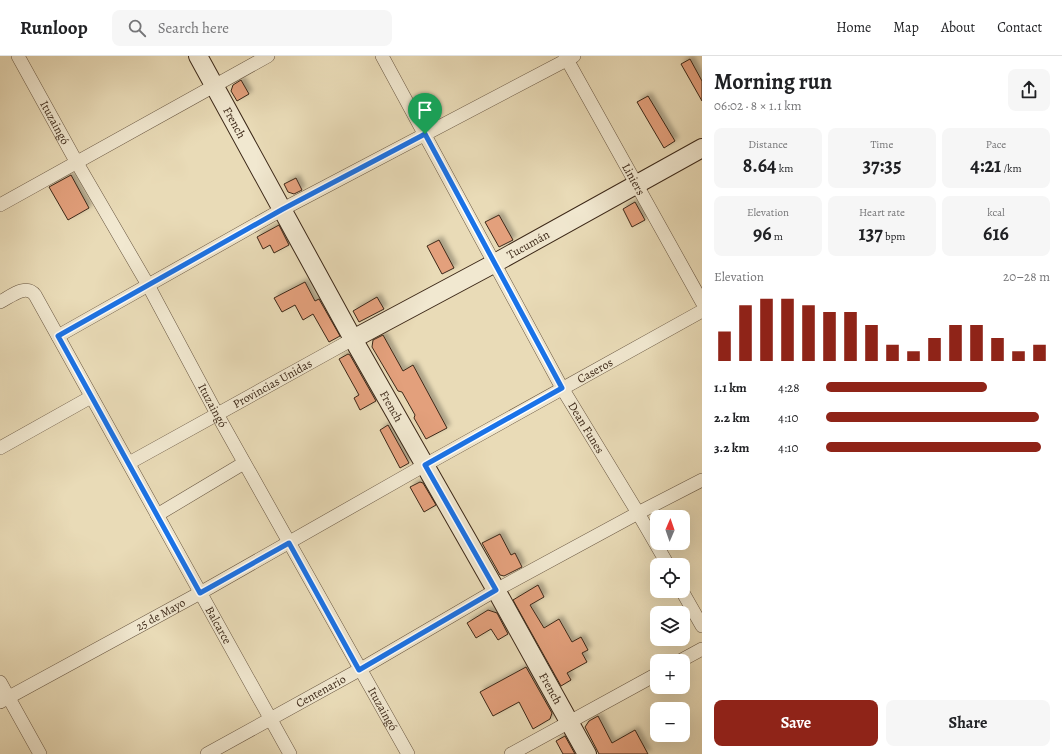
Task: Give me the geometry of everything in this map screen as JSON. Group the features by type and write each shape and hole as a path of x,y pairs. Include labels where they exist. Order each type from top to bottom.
{"street":[{"name":"Ituzaingó","path":"18,56 77,163 148,285 217,414 359,670 408,754"},
{"name":"French","path":"198,56 354,339 587,754"},
{"path":"0,205 268,56"},
{"name":"Dean Funes","path":"382,56 562,388 664,558"},
{"path":"58,336 283,209 569,57"},
{"name":"Liniers","path":"569,57 702,302"},
{"name":"Tucumán","path":"354,339 495,263 702,148"},
{"name":"Balcarce","path":"0,302 21,291 32,291 35,295 290,754"},
{"name":"Caseros","path":"425,465 702,311"},
{"name":"Provincias Unidas","path":"129,463 354,339"},
{"path":"0,448 91,398"},
{"path":"157,514 244,463"},
{"name":"25 de Mayo","path":"4,700 200,593 425,465"},
{"name":"Centenario","path":"207,754 359,670 496,590 702,480"},
{"path":"686,598 702,626"},
{"path":"690,656 702,649"},
{"path":"511,754 650,678"},
{"path":"0,682 4,700 40,754"}],"building":[{"path":"690,59 702,81 702,101 681,64"},
{"path":"241,80 249,94 237,101 231,91 233,85"},
{"path":"648,96 675,141 664,148 637,102"},
{"path":"71,175 89,208 68,220 49,187"},
{"path":"296,178 302,190 294,194 288,192 284,184"},
{"path":"635,202 645,220 632,227 623,209"},
{"path":"499,215 513,240 499,247 485,222"},
{"path":"279,225 289,245 274,253 270,245 263,249 257,237"},
{"path":"439,240 454,268 442,274 427,246"},
{"path":"305,282 315,301 319,299 340,336 329,342 313,314 303,320 295,305 282,312 274,298"},
{"path":"377,297 384,309 359,322 353,311"},
{"path":"383,335 403,371 413,365 447,428 426,439 402,392 398,391 372,347 373,340"},
{"path":"348,354 350,355 376,401 360,410 354,398 359,395 339,359"},
{"path":"388,425 409,463 400,468 380,430"},
{"path":"420,482 423,483 436,505 424,512 410,487"},
{"path":"500,534 511,555 515,553 522,567 504,576 500,575 482,543"},
{"path":"538,585 544,597 530,605 544,628 559,619 572,642 581,637 588,650 582,653 587,662 567,673 571,680 561,686 513,600"},
{"path":"488,610 497,613 508,634 498,640 491,629 476,638 467,623"},
{"path":"526,667 552,713 550,719 533,729 519,702 493,716 480,692"},
{"path":"598,716 612,743 635,730 648,754 599,754 585,727 589,721"},
{"path":"565,736 575,754 563,754 556,741"}],"route":[{"path":"425,134 562,388 425,465 496,590 359,670 289,543 200,593 58,336 283,209 425,134"}]}
